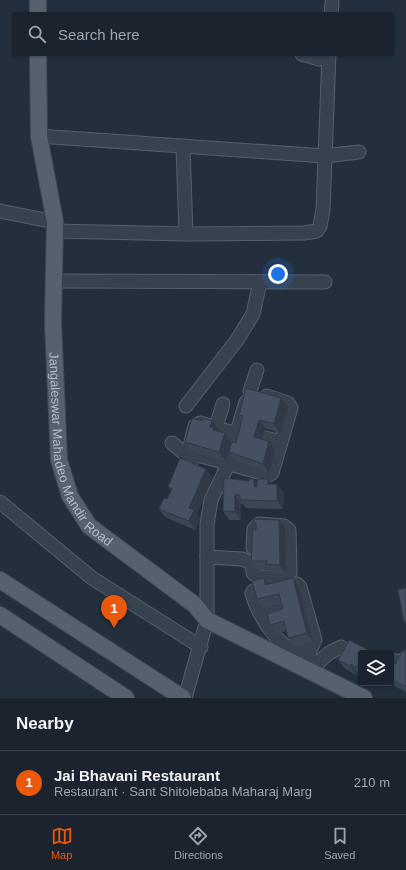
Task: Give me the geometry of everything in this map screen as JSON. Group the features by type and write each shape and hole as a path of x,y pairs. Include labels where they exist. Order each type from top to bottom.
{"main road":[{"path":"38,0 38,12"},
{"name":"Jangaleswar Mahadeo Mandir Road","path":"38,56 39,136 55,227 53,323 59,460 70,496 89,526 196,605 207,620 364,698"},
{"path":"3,586 184,698"},
{"path":"0,615 126,698"}],"street":[{"path":"0,211 55,227 186,234 304,233 317,231 322,218 324,156 324,56"},
{"path":"39,136 324,156 359,152"},
{"path":"183,147 186,234"},
{"path":"54,281 325,282"},
{"path":"186,406 237,340 253,314 260,282"},
{"path":"184,698 201,647 207,620 207,524 211,500 226,468 257,370"},
{"path":"172,442 188,457 196,462 269,475 272,473 291,408 288,403 250,391"},
{"path":"216,426 223,404"},
{"path":"226,468 191,453 188,450 195,426 200,423 216,426 236,434"},
{"path":"265,438 281,442"},
{"path":"0,502 92,578 201,647"},
{"path":"259,524 284,526 289,530 290,573 286,577 258,577 253,573 252,563 254,529 259,524"},
{"path":"207,557 242,558 252,563"},
{"path":"309,671 310,650 315,640 300,587 297,584 278,589 270,585 253,591 252,594 260,614 276,637 289,648 295,650 310,650"},
{"path":"260,614 282,610"},
{"path":"309,671 329,653 341,647"},
{"path":"394,661 400,662 406,658"}],"building":[{"path":"246,388 281,398 274,424 259,420 254,437 269,441 263,464 229,452 232,442 236,443 243,416 239,415"},
{"path":"192,418 203,421 203,418 212,421 210,427 214,428 213,430 225,433 219,452 185,442"},
{"path":"180,458 206,469 189,508 194,510 189,521 159,509 164,498 167,499 172,489 168,487"},
{"path":"224,478 249,481 249,479 254,479 254,487 257,487 257,479 268,479 268,484 277,484 277,501 240,500 240,495 235,495 235,512 223,511"},
{"path":"254,519 279,520 280,565 266,564 267,561 251,561 253,529 256,530 256,523 254,523"},
{"path":"264,578 265,585 293,578 307,633 288,638 284,621 270,625 267,614 283,609 279,594 257,599 252,581"},
{"path":"406,588 406,622 404,622 398,590"},
{"path":"349,640 368,650 358,650 358,668 351,664 350,666 338,660"},
{"path":"403,651 406,653 406,687 394,681 395,664"}],"place":[{"name":"Jai Bhavani Restaurant","path":"114,628"}]}
